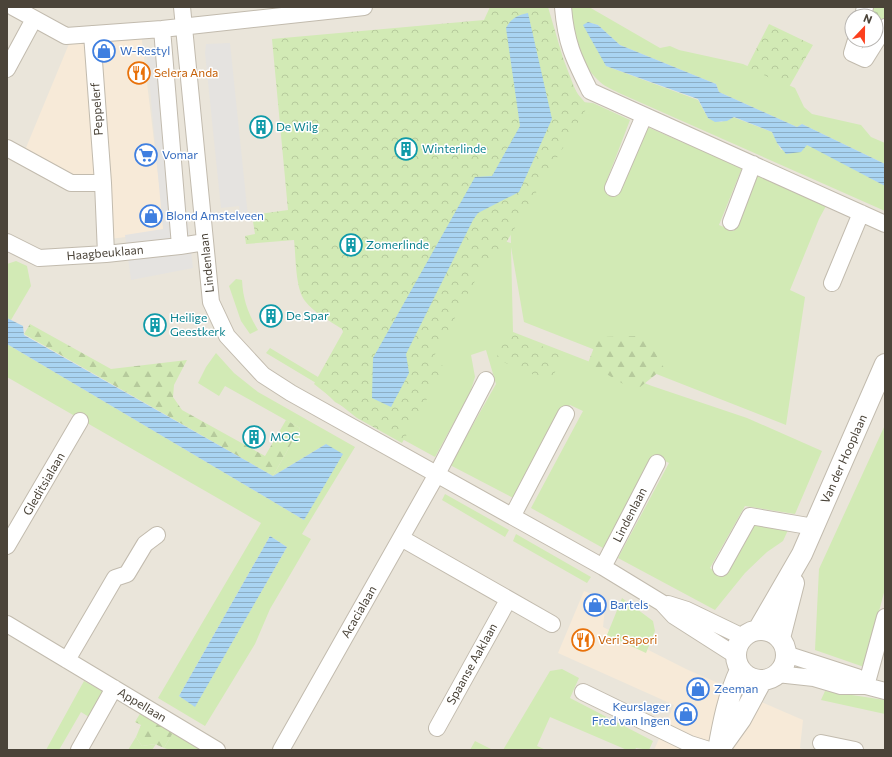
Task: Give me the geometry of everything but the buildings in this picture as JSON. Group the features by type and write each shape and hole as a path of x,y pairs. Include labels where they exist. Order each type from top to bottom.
{"street":[{"path":"13,7 66,36 162,29 184,25 364,7"},
{"name":"Lindenlaan","path":"182,7 211,302 227,336 263,375 322,412 513,515 662,603 687,610 751,633"},
{"path":"563,7 565,29 572,55 590,91 885,224"},
{"path":"7,69 34,18"},
{"name":"Lindenlaan","path":"162,29 180,246"},
{"name":"Peppelerf","path":"92,34 103,183 106,254"},
{"path":"854,48 852,53 865,59 872,48"},
{"path":"613,188 644,116"},
{"path":"7,148 71,183 103,183"},
{"path":"731,222 753,164"},
{"path":"832,283 861,213"},
{"name":"Haagbeuklaan","path":"7,242 39,258 106,254 205,242"},
{"name":"Van der Hooplaan","path":"751,633 802,554 885,364"},
{"path":"437,474 486,380"},
{"path":"513,515 566,414"},
{"name":"Gleditsialaan","path":"7,546 80,421"},
{"name":"Lindenlaan","path":"603,567 656,463"},
{"name":"Acacialaan","path":"281,750 437,474"},
{"path":"721,568 750,516 814,527"},
{"path":"67,660 115,578 127,574 145,544 157,535"},
{"path":"401,538 552,624"},
{"name":"Van der Hooplaan","path":"783,646 802,554"},
{"name":"Spaanse Aaklaan","path":"437,728 508,600"},
{"name":"Lindenlaan","path":"662,603 674,616 738,663"},
{"path":"866,686 885,617"},
{"name":"Appellaan","path":"7,624 217,750"},
{"path":"718,750 724,712 738,663 737,645 751,633 766,630 783,646 857,677 866,686"},
{"path":"718,750 769,678 785,662 783,646"},
{"path":"738,663 754,680 769,678 814,678 841,686 866,686 885,691"},
{"path":"79,750 114,688"},
{"path":"583,692 689,747 709,750"},
{"path":"821,742 838,748 855,750"}],"shaded area":[{"path":"7,7 885,7 885,750 7,750"},
{"path":"141,33 165,232 110,239 107,195 23,155 71,39"},
{"path":"230,43 248,217 240,218 239,206 221,208 205,53 206,44"},
{"path":"169,56 193,268 131,280 125,235 163,229 147,57"},
{"path":"584,591 606,599 603,627 686,669 803,720 800,748 805,750 654,750 674,705 558,653"}],"green space":[{"path":"490,7 548,7 563,58 576,92 588,106 494,263 487,259 432,360 445,367 402,443 357,418 314,384 343,332 342,329 322,316 305,301 299,288 296,272 294,240 246,244 245,236 255,234 252,215 288,210 272,39 484,20"},
{"path":"502,7 567,74 582,102 593,103 630,120 607,180 621,186 645,126 742,168 719,225 734,231 756,175 826,206 819,219 790,290 805,297 786,425 524,322 511,247 513,332 652,386 747,418 822,451 795,514 745,506 710,568 724,576 754,524 788,530 783,541 767,552 745,573 715,610 618,558 669,463 653,455 603,548 531,508 583,411 570,405 517,500 450,465 496,384 486,350 471,355 475,377 470,393 435,457 335,402 316,383 266,353 270,348 318,377 321,376 467,231 511,243"},
{"path":"571,7 589,7 660,48 670,46 679,50 743,64 795,88 804,107 812,114 861,125 871,137 885,143 885,164 802,124 797,127 719,92 716,84 620,45 598,25 588,22 606,66 698,100 708,118 721,122 733,117 772,132 781,150 807,145 817,149 885,186 885,211 605,86 591,73 581,56 575,37 571,17"},
{"path":"885,7 884,19 884,8 870,8"},
{"path":"769,24 813,45 789,87 747,67"},
{"path":"16,261 27,266 31,286 11,320 7,318 7,264"},
{"path":"236,279 242,280 247,306 251,318 258,330 250,334 241,321 229,286"},
{"path":"30,324 111,369 187,360 174,385 173,397 182,410 265,456 286,420 300,428 273,476 24,334"},
{"path":"508,331 562,355 551,382 496,359"},
{"path":"645,336 664,368 635,391 588,363 598,337"},
{"path":"7,344 304,520 326,444 273,476 300,428 225,386 219,396 198,383 206,367 216,353 234,373 258,392 355,447 302,534 311,539 270,609 255,644 205,726 158,698 261,523 7,377","holes":["270,536 287,547 195,706 179,696"]},
{"path":"885,425 885,589 864,667 815,650 819,569"},
{"path":"445,494 509,530 505,537 442,500"},
{"path":"516,534 591,577 587,583 513,541"},
{"path":"622,598 653,621 655,631 646,653 607,635"},
{"path":"562,669 579,678 570,698 653,741 649,750 636,748 635,750 627,750 550,717 537,746 546,750 503,750 550,671"},
{"path":"84,681 104,692 89,717 81,712 59,750 46,750"},
{"path":"825,691 885,700 885,714 821,700"},
{"path":"141,712 174,731 164,748 155,744 142,746 136,737 141,725 135,722"},
{"path":"174,731 206,750 170,750 164,748"},
{"path":"136,737 142,746 156,744 152,750 128,750"},
{"path":"475,741 493,750 470,750"}],"water":[{"path":"528,13 552,119 519,192 478,213 473,220 406,354 409,373 391,407 372,398 373,358 475,177 492,176 520,126 506,28 515,18"},
{"path":"588,22 598,25 620,45 716,84 719,92 797,127 802,124 885,164 885,186 807,145 801,152 786,154 777,143 772,132 734,117 727,121 715,122 708,118 698,99 606,66 583,25"},
{"path":"7,318 23,326 24,335 273,476 326,444 343,454 304,520 7,344"},
{"path":"270,536 287,547 195,707 179,696"}],"place":[{"name":"W-Restyl","path":"104,51"},
{"name":"Selera Anda","path":"139,73"},
{"name":"De Wilg","path":"261,127"},
{"name":"Winterlinde","path":"406,149"},
{"name":"Vomar","path":"146,155"},
{"name":"Blond Amstelveen","path":"151,216"},
{"name":"Zomerlinde","path":"351,245"},
{"name":"De Spar","path":"271,316"},
{"name":"Heilige Geestkerk","path":"155,325"},
{"name":"MOC","path":"254,437"},
{"name":"Bartels","path":"595,605"},
{"name":"Veri Sapori","path":"583,640"},
{"name":"Zeeman","path":"698,689"},
{"name":"Keurslager Fred van Ingen","path":"686,714"}]}
